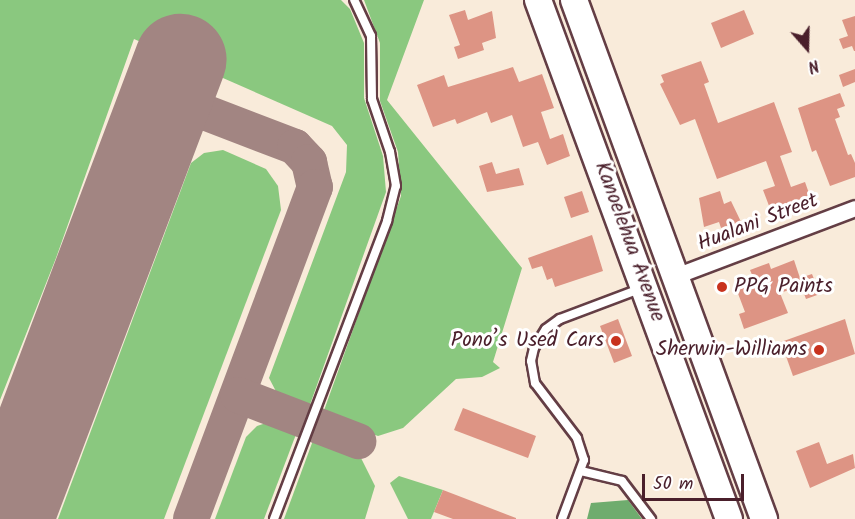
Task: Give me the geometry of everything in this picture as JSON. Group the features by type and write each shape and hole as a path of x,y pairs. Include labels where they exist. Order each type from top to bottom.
{"highway":[{"name":"Kanoelehua Avenue","path":"538,0 646,287 729,519"},
{"name":"Kanoelehua Avenue","path":"574,0 764,519"}],"street":[{"name":"Hualani Street","path":"675,276 855,208"}],"lane":[{"path":"274,519 387,221 396,186 390,152 372,99 371,36 354,0"},
{"path":"562,519 581,471 582,448 536,383 531,361 534,348 546,329 560,319 646,287"},
{"path":"581,471 622,481 651,519"}],"green space":[{"path":"0,0 341,0 350,9 364,43 364,98 383,156 386,192 307,413 280,399 269,378 346,172 347,145 332,126 134,39 56,258 0,400"},
{"path":"364,0 424,0 387,100 522,268 493,362 500,368 482,377 456,379 403,428 378,436 322,416 401,196 398,152 380,101 380,43"},
{"path":"223,150 266,169 278,186 281,210 164,519 58,519 191,163 204,153"},
{"path":"275,420 298,429 264,519 215,519 246,437 257,426"},
{"path":"315,435 360,456 375,486 365,519 284,519"},
{"path":"399,476 443,490 431,519 408,519 390,483"},
{"path":"628,500 642,519 587,519 591,503"}],"building":[{"path":"465,10 468,20 492,11 496,38 482,43 484,50 458,59 454,47 460,45 449,15"},
{"path":"744,10 754,34 721,48 711,23"},
{"path":"855,16 855,51 852,46 843,49 839,39 848,36 842,20"},
{"path":"701,61 709,82 704,84 718,123 774,102 792,152 780,156 791,187 805,182 811,199 771,211 763,190 775,186 766,161 717,179 695,119 680,125 660,84 664,82 661,75"},
{"path":"513,67 519,82 542,74 554,108 541,112 550,139 563,134 570,156 547,165 538,142 523,147 512,115 491,123 487,112 457,124 455,119 433,127 417,85 444,75 448,87"},
{"path":"855,69 855,82 843,87 839,75"},
{"path":"840,93 845,106 837,109 840,117 835,119 848,155 851,154 855,163 855,177 830,186 816,150 812,152 798,108"},
{"path":"492,162 496,174 519,168 524,185 487,192 479,166"},
{"path":"582,191 589,212 571,218 564,197"},
{"path":"720,191 724,204 731,201 743,226 732,230 730,225 721,228 719,222 704,227 699,198"},
{"path":"592,235 603,271 555,287 552,278 547,280 542,266 532,269 528,258"},
{"path":"794,260 800,278 812,274 820,294 806,299 801,286 780,293 788,313 744,329 739,314 745,312 734,283 753,277 750,270 769,263 771,269"},
{"name":"Pono’s Used Cars","path":"618,319 632,356 614,363 600,326"},
{"name":"Sherwin-Williams","path":"845,319 855,354 793,376 781,342"},
{"path":"463,408 536,436 528,458 454,430"},
{"path":"819,442 827,464 853,454 855,468 810,488 796,451"},
{"path":"443,490 516,519 453,519 434,512"}],"taxiway":[{"path":"165,97 295,147 309,162 315,187 191,519"},
{"path":"238,395 358,441"}],"runway":[{"path":"7,519 180,60"}],"place":[{"name":"PPG Paints","path":"722,287"},
{"name":"Pono’s Used Cars","path":"616,341"},
{"name":"Sherwin-Williams","path":"819,350"}]}
